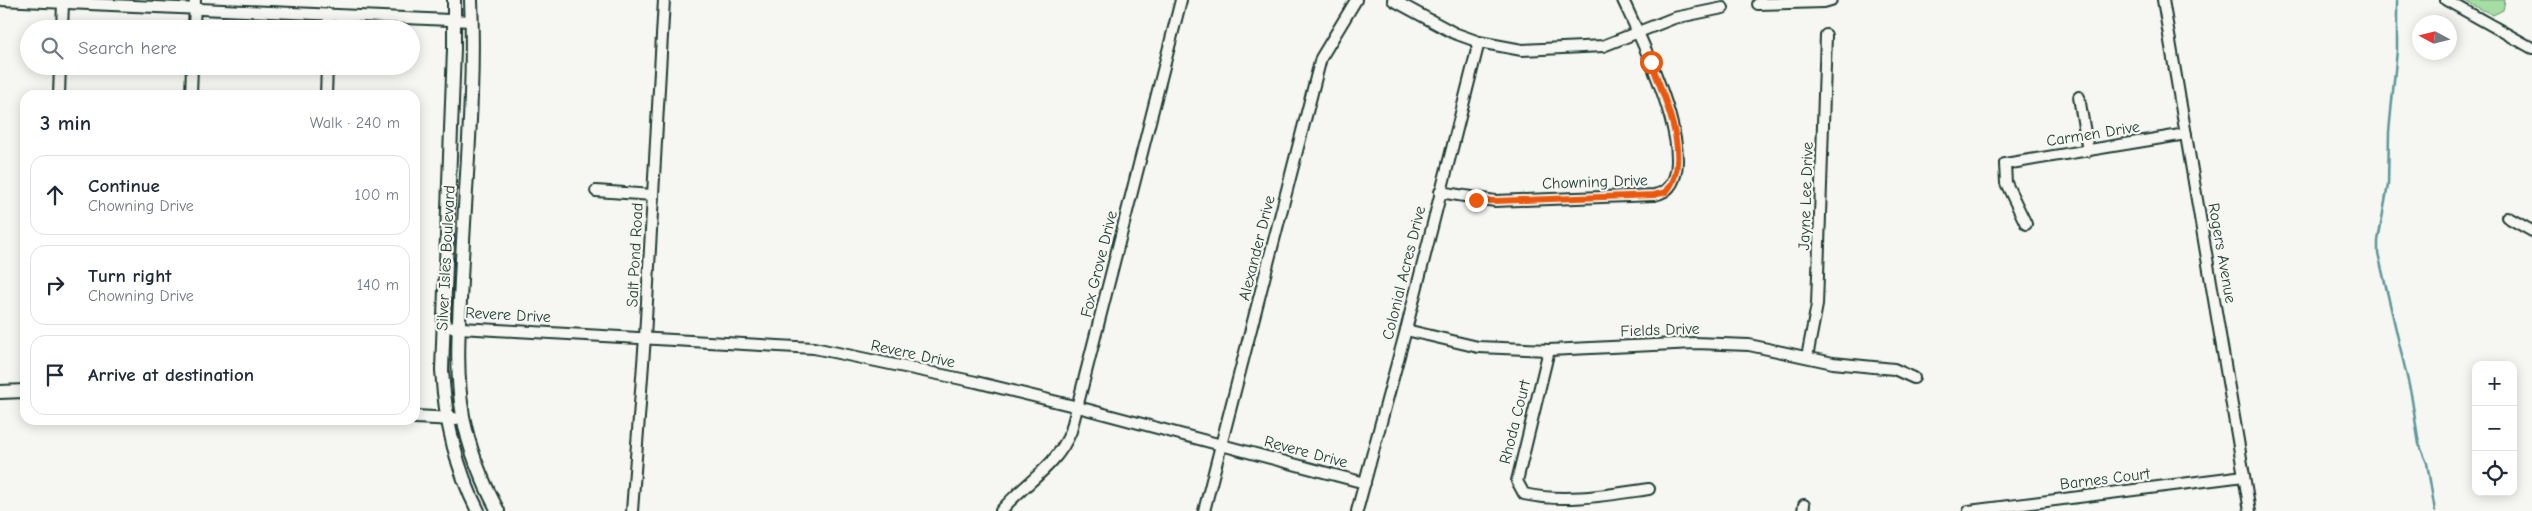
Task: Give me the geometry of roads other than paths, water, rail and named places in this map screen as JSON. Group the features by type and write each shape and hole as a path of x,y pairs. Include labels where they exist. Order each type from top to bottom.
{"street":[{"path":"0,0 63,3 194,4 329,14 472,20"},
{"name":"Silver Isles Boulevard","path":"454,0 442,370 447,419 459,466 478,511"},
{"name":"Silver Isles Boulevard","path":"471,0 472,20 459,328 459,369 464,420 482,478 498,511"},
{"name":"Salt Pond Road","path":"632,511 645,337 664,0"},
{"name":"Fox Grove Drive","path":"1001,511 1012,498 1055,460 1066,443 1078,407 1181,0"},
{"name":"Alexander Drive","path":"1204,511 1321,58 1356,0"},
{"path":"1393,0 1429,21 1479,42 1522,50 1603,46 1674,18 1723,8"},
{"name":"Chowning Drive","path":"1440,192 1495,201 1654,195 1666,192 1673,181 1676,169 1675,130 1624,0"},
{"path":"1758,4 1824,2 1831,0"},
{"name":"Rogers Avenue","path":"2163,0 2250,511"},
{"path":"2446,0 2532,48"},
{"path":"62,20 63,3"},
{"path":"194,4 194,20"},
{"path":"329,14 329,20"},
{"name":"Jayne Lee Drive","path":"1807,357 1817,305 1826,35"},
{"name":"Colonial Acres Drive","path":"1357,511 1406,330 1479,42"},
{"path":"59,90 60,75"},
{"path":"191,90 192,75"},
{"path":"326,90 327,75"},
{"path":"2079,97 2088,151"},
{"name":"Carmen Drive","path":"2026,224 2006,183 2005,164 2186,134"},
{"path":"596,192 653,195"},
{"path":"2507,217 2532,231"},
{"name":"Revere Drive","path":"443,327 814,348 976,382 1222,444 1365,483"},
{"name":"Fields Drive","path":"1406,330 1478,347 1549,350 1704,344 1749,345 1833,363 1894,369 1914,378"},
{"name":"Rhoda Court","path":"1549,350 1516,481 1524,494 1542,498 1589,497 1650,489"},
{"path":"0,392 20,391"},
{"path":"420,417 464,420"},
{"name":"Barnes Court","path":"1969,511 2244,476"}],"waterway":[{"path":"2397,0 2397,50 2389,132 2388,185 2378,241 2378,253 2411,394 2419,444 2427,463 2435,511"}]}
